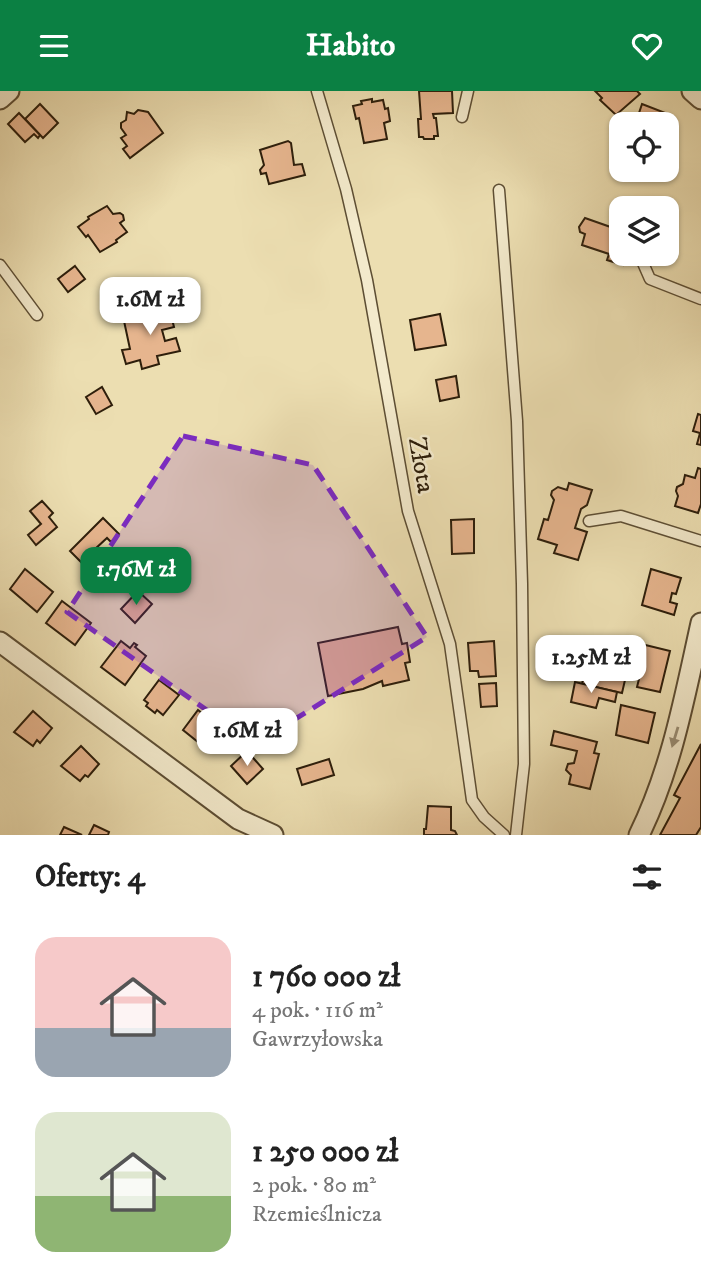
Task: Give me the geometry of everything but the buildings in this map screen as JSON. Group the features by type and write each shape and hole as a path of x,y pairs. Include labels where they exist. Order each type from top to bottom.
{"street":[{"path":"0,99 9,91"},
{"path":"692,91 701,99"},
{"path":"639,835 677,734 701,623"},
{"path":"0,642 242,827 273,835"}],"lane":[{"name":"Złota","path":"317,91 346,189 367,280 408,511 450,644 472,800 484,817 503,835"},
{"path":"462,117 468,91"},
{"path":"499,190 517,421 522,584 524,764 516,835"},
{"path":"0,265 37,315"},
{"path":"644,266 650,279 701,299"},
{"path":"589,521 621,516 701,541"}],"highlighted area":[{"path":"183,436 313,465 427,637 255,744 67,612"}]}
